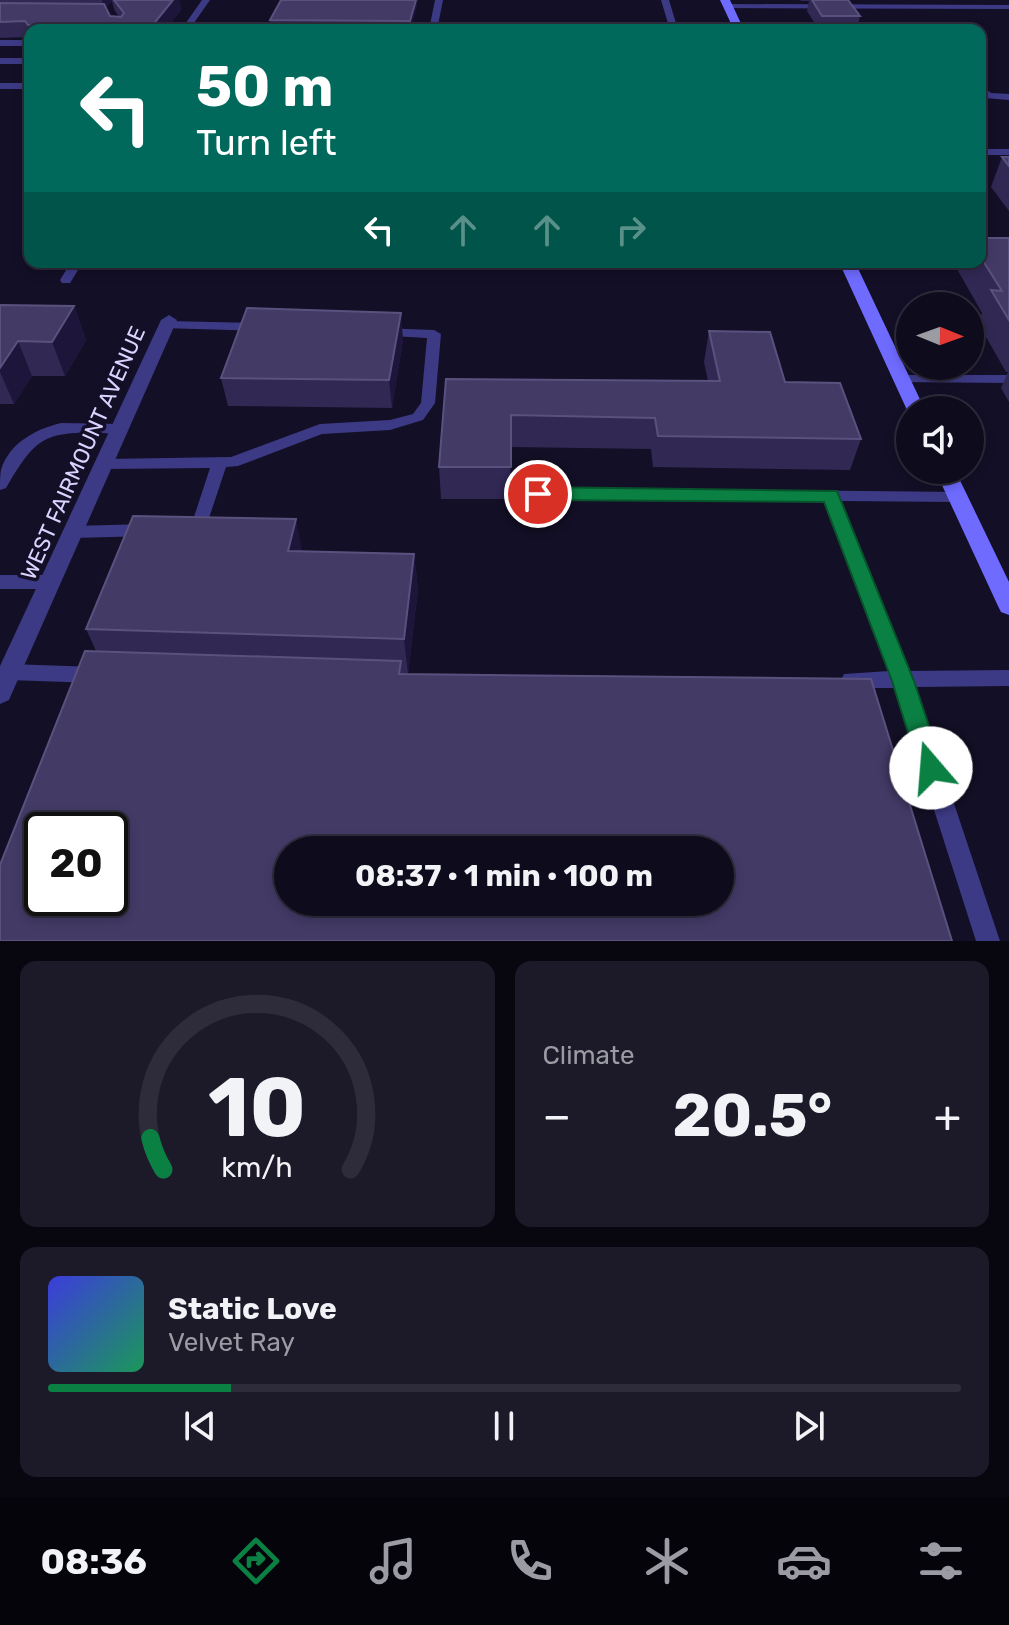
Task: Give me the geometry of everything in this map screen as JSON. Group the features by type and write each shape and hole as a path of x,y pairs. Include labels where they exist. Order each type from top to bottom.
{"main road":[{"path":"727,3 736,24"},
{"path":"850,268 896,366"},
{"path":"951,484 1002,576 1009,606"}],"street":[{"name":"WEST FAIRMOUNT AVENUE","path":"0,693 168,322"}],"lane":[{"path":"189,24 206,0"},
{"path":"434,24 439,0"},
{"path":"665,0 672,24"},
{"path":"727,3 1009,7"},
{"path":"0,43 24,43"},
{"path":"0,61 24,61"},
{"path":"0,86 24,86"},
{"path":"986,94 1009,97"},
{"path":"986,152 1009,152"},
{"path":"66,280 73,268"},
{"path":"168,322 280,328"},
{"path":"104,464 232,462 320,429 390,425 418,417 428,403 434,334 357,331"},
{"path":"984,379 1009,379"},
{"path":"0,484 19,449 38,435 57,428 120,429"},
{"path":"73,532 198,529 220,462"},
{"path":"538,494 957,496"},
{"path":"831,495 903,681 988,941"},
{"path":"0,582 50,582"},
{"path":"9,672 118,675"},
{"path":"832,680 1009,678"}],"building":[{"path":"114,0 173,0 154,24 0,22 0,3 104,4 110,16 121,17 124,13"},
{"path":"281,0 416,0 410,21 270,20"},
{"path":"812,0 848,0 860,16 822,16"},
{"path":"986,238 1009,238 1009,320 991,290 1002,291 986,266"},
{"path":"0,305 74,306 52,342 18,341 0,368"},
{"path":"247,308 401,313 389,380 221,378"},
{"path":"709,331 770,332 785,382 840,383 861,439 658,436 655,418 511,415 511,467 439,467 446,379 720,381"},
{"path":"133,516 296,519 288,551 414,554 404,639 86,629"},
{"path":"85,651 401,661 399,674 871,679 952,941 0,941 0,865"}],"route":[{"path":"538,494 831,495 903,681 931,768"}]}
